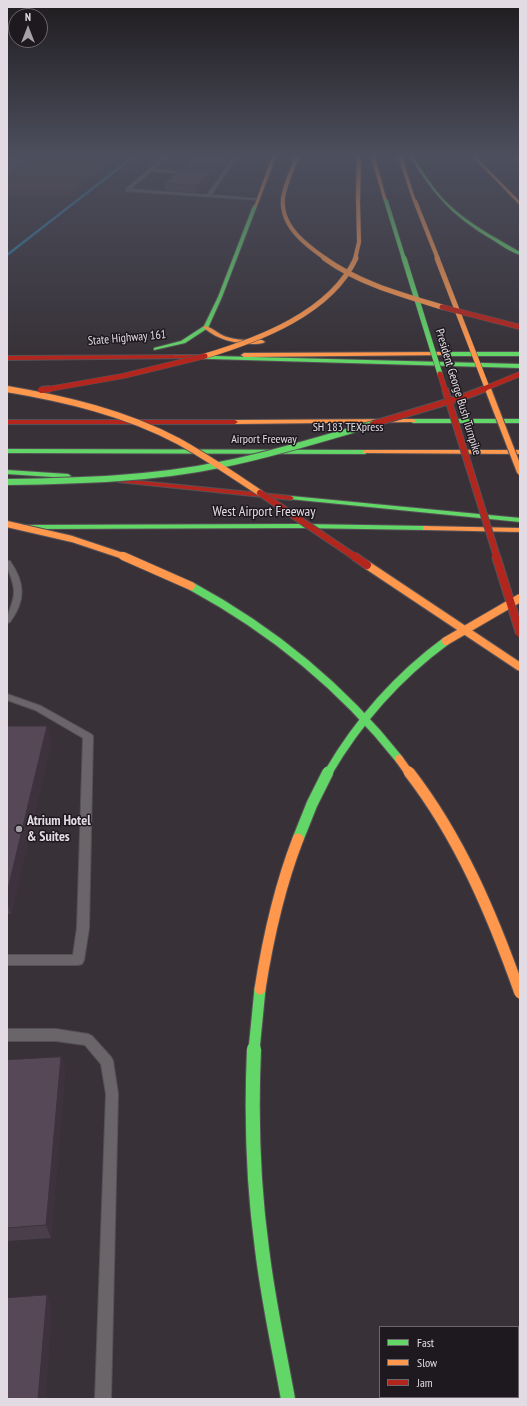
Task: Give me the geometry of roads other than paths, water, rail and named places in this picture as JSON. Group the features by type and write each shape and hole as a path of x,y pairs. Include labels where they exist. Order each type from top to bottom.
{"main road":[{"path":"249,223 220,297 206,327 215,336 222,339 269,342"},
{"path":"287,223 294,233 314,252 344,270 407,296 520,327"},
{"path":"7,393 88,383 156,370 228,349 286,324 312,308 326,297 347,275 353,265 357,248 358,223"},
{"name":"President George Bush Turnpike","path":"393,223 520,633"},
{"name":"President George Bush Turnpike","path":"423,223 520,472"},
{"path":"469,223 520,254"},
{"name":"State Highway 161","path":"7,358 135,351 162,348 183,342 206,327"},
{"path":"418,342 442,342"},
{"path":"457,342 481,342"},
{"path":"7,358 520,354"},
{"path":"177,356 520,366"},
{"path":"7,482 102,480 146,476 224,463 304,443 467,396 498,385 520,374"},
{"path":"7,389 67,401 107,412 158,432 200,453 520,667"},
{"path":"429,421 520,415"},
{"name":"Airport Freeway","path":"7,422 520,421"},
{"path":"135,432 183,432"},
{"name":"SH 183 TEXpress","path":"309,432 379,432"},
{"path":"465,432 449,436 472,440"},
{"path":"512,432 496,436 520,440"},
{"path":"154,440 194,440"},
{"name":"SH 183 TEXpress","path":"281,440 353,440"},
{"name":"Airport Freeway","path":"7,451 520,452"},
{"path":"7,472 102,479 520,520"},
{"path":"7,526 70,539 153,568 230,606 256,623 313,666 372,724 406,765 433,804 461,852 489,912 520,993"},
{"name":"West Airport Freeway","path":"7,526 302,526 520,530"},
{"path":"288,1399 259,1229 254,1160 253,1085 257,1010 266,950 280,889 297,837 319,788 342,748 370,710 397,681 446,642 493,612 520,598"}],"lane":[{"path":"7,564 18,582 18,598 12,614 7,620"},
{"path":"7,697 38,708 88,736 83,928 78,960 7,960"},
{"path":"7,1035 56,1035 88,1040 107,1061 112,1094 103,1399"}],"waterway":[{"path":"7,255 49,223"}],"place":[{"name":"Atrium Hotel & Suites","path":"19,829"}]}
